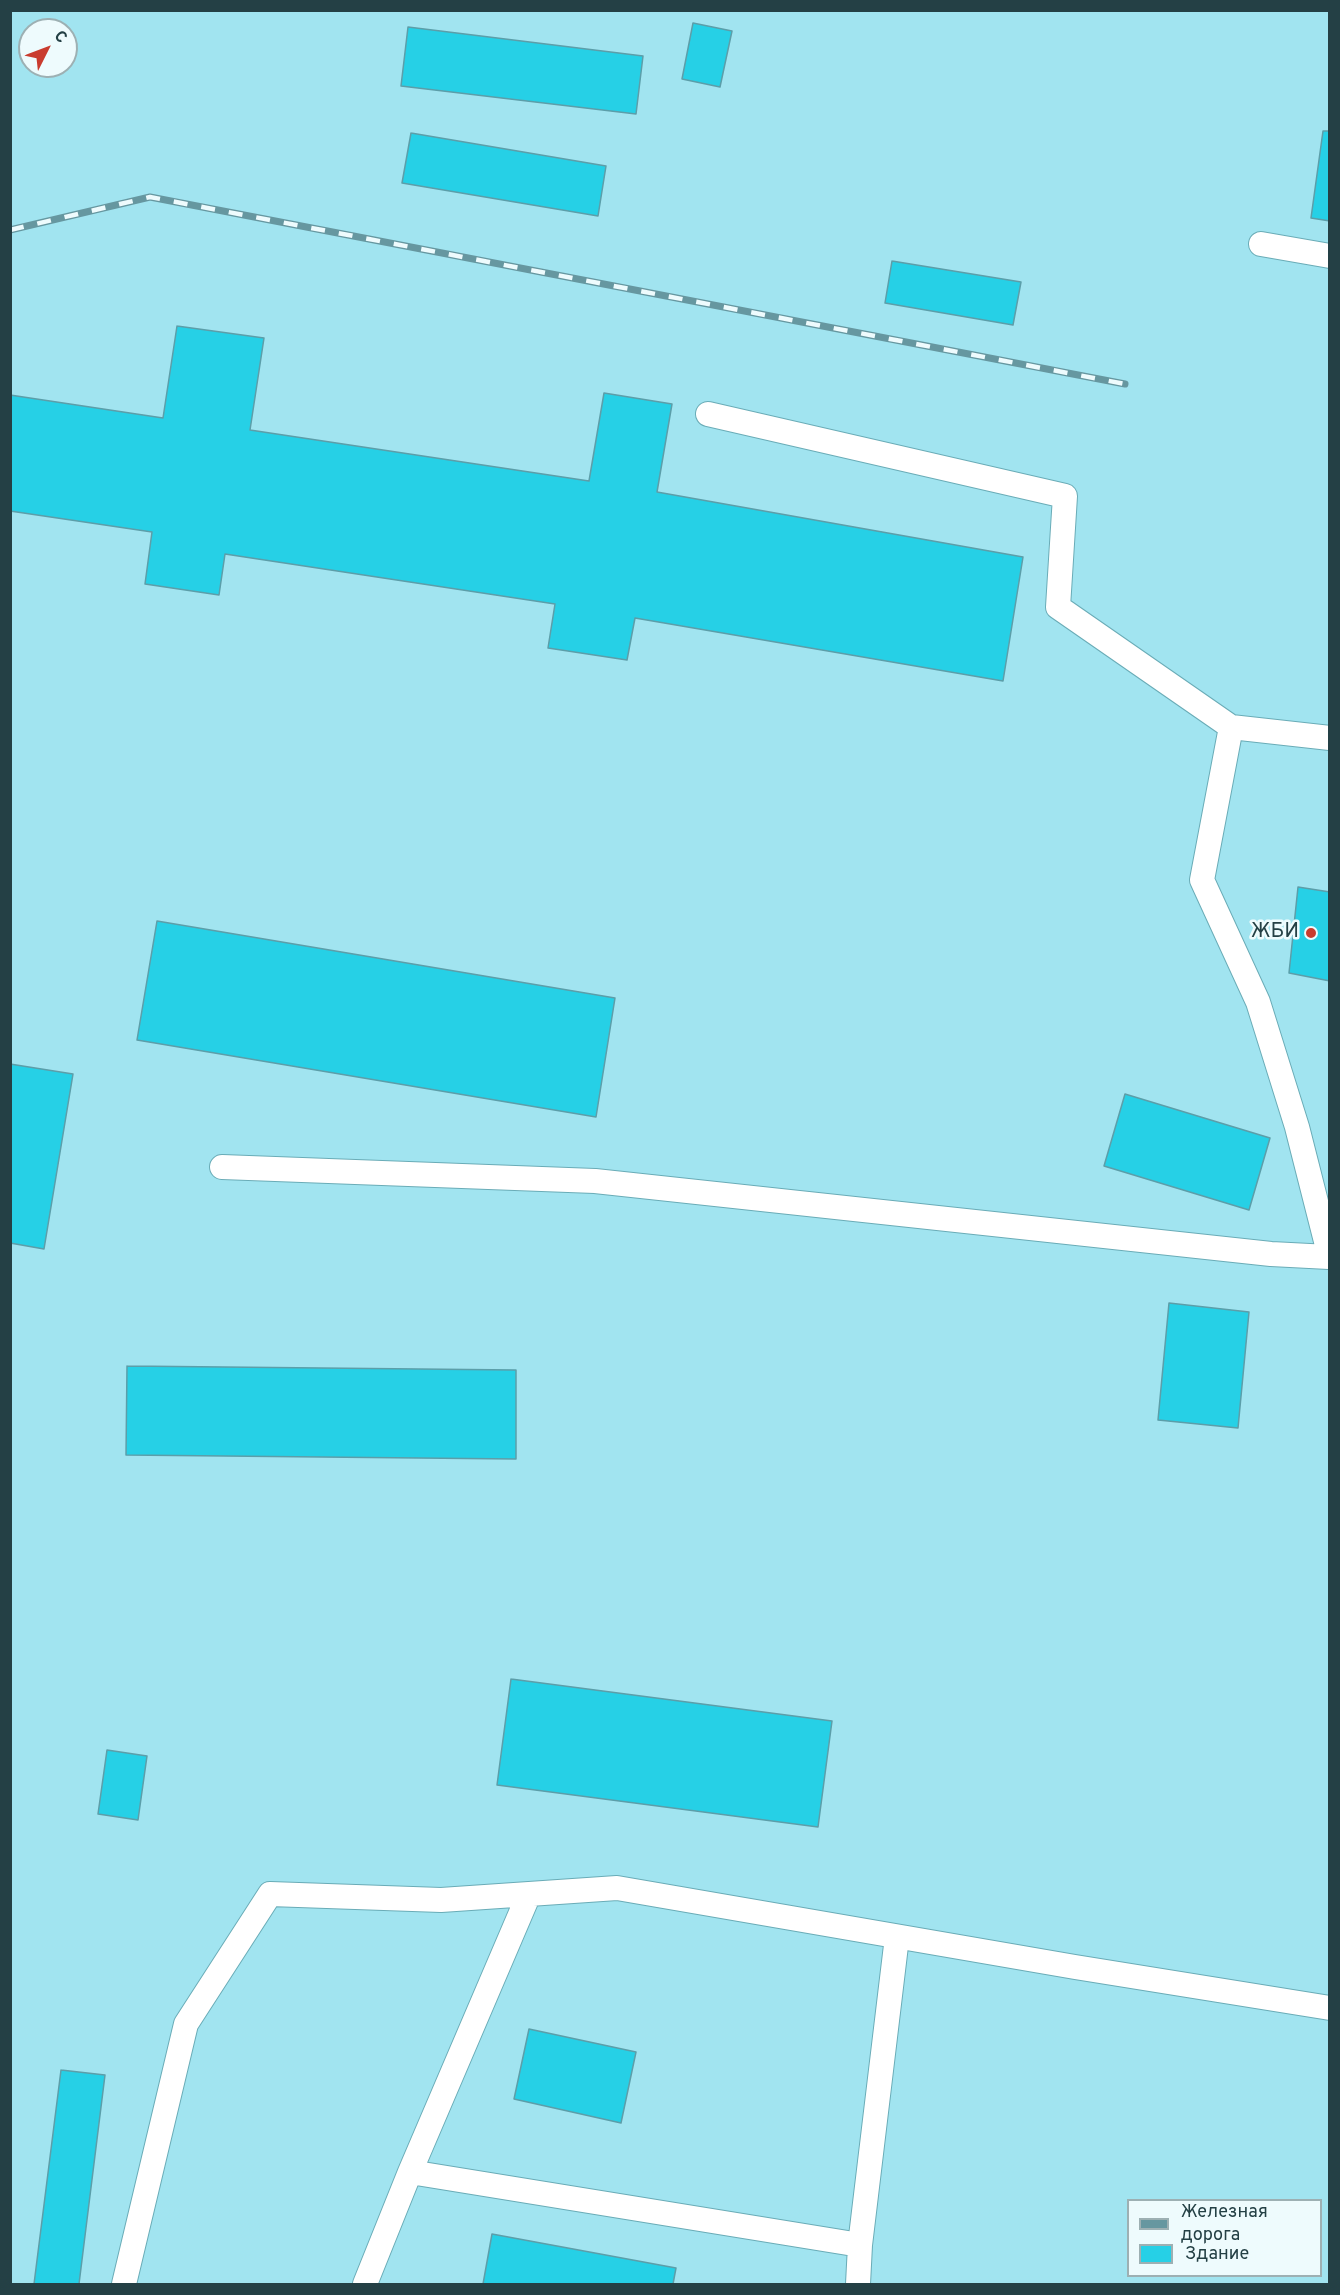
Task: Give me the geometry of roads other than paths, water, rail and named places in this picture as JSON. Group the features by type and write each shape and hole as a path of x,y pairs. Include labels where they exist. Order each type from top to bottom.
{"lane":[{"path":"1261,244 1329,255"},
{"path":"708,414 1065,496 1058,607 1232,728 1329,738"},
{"path":"222,1167 595,1181 1259,1252 1329,1257 1296,1127 1258,1002 1202,880 1232,728"},
{"path":"124,2284 186,2024 270,1894 441,1900 617,1888 1329,2008"},
{"path":"365,2284 410,2172 529,1894"},
{"path":"858,2284 860,2245 897,1937"},
{"path":"410,2172 860,2245"}],"railway":[{"path":"10,230 150,197 1125,384"}],"place":[{"name":"ЖБИ","path":"1311,933"}]}
